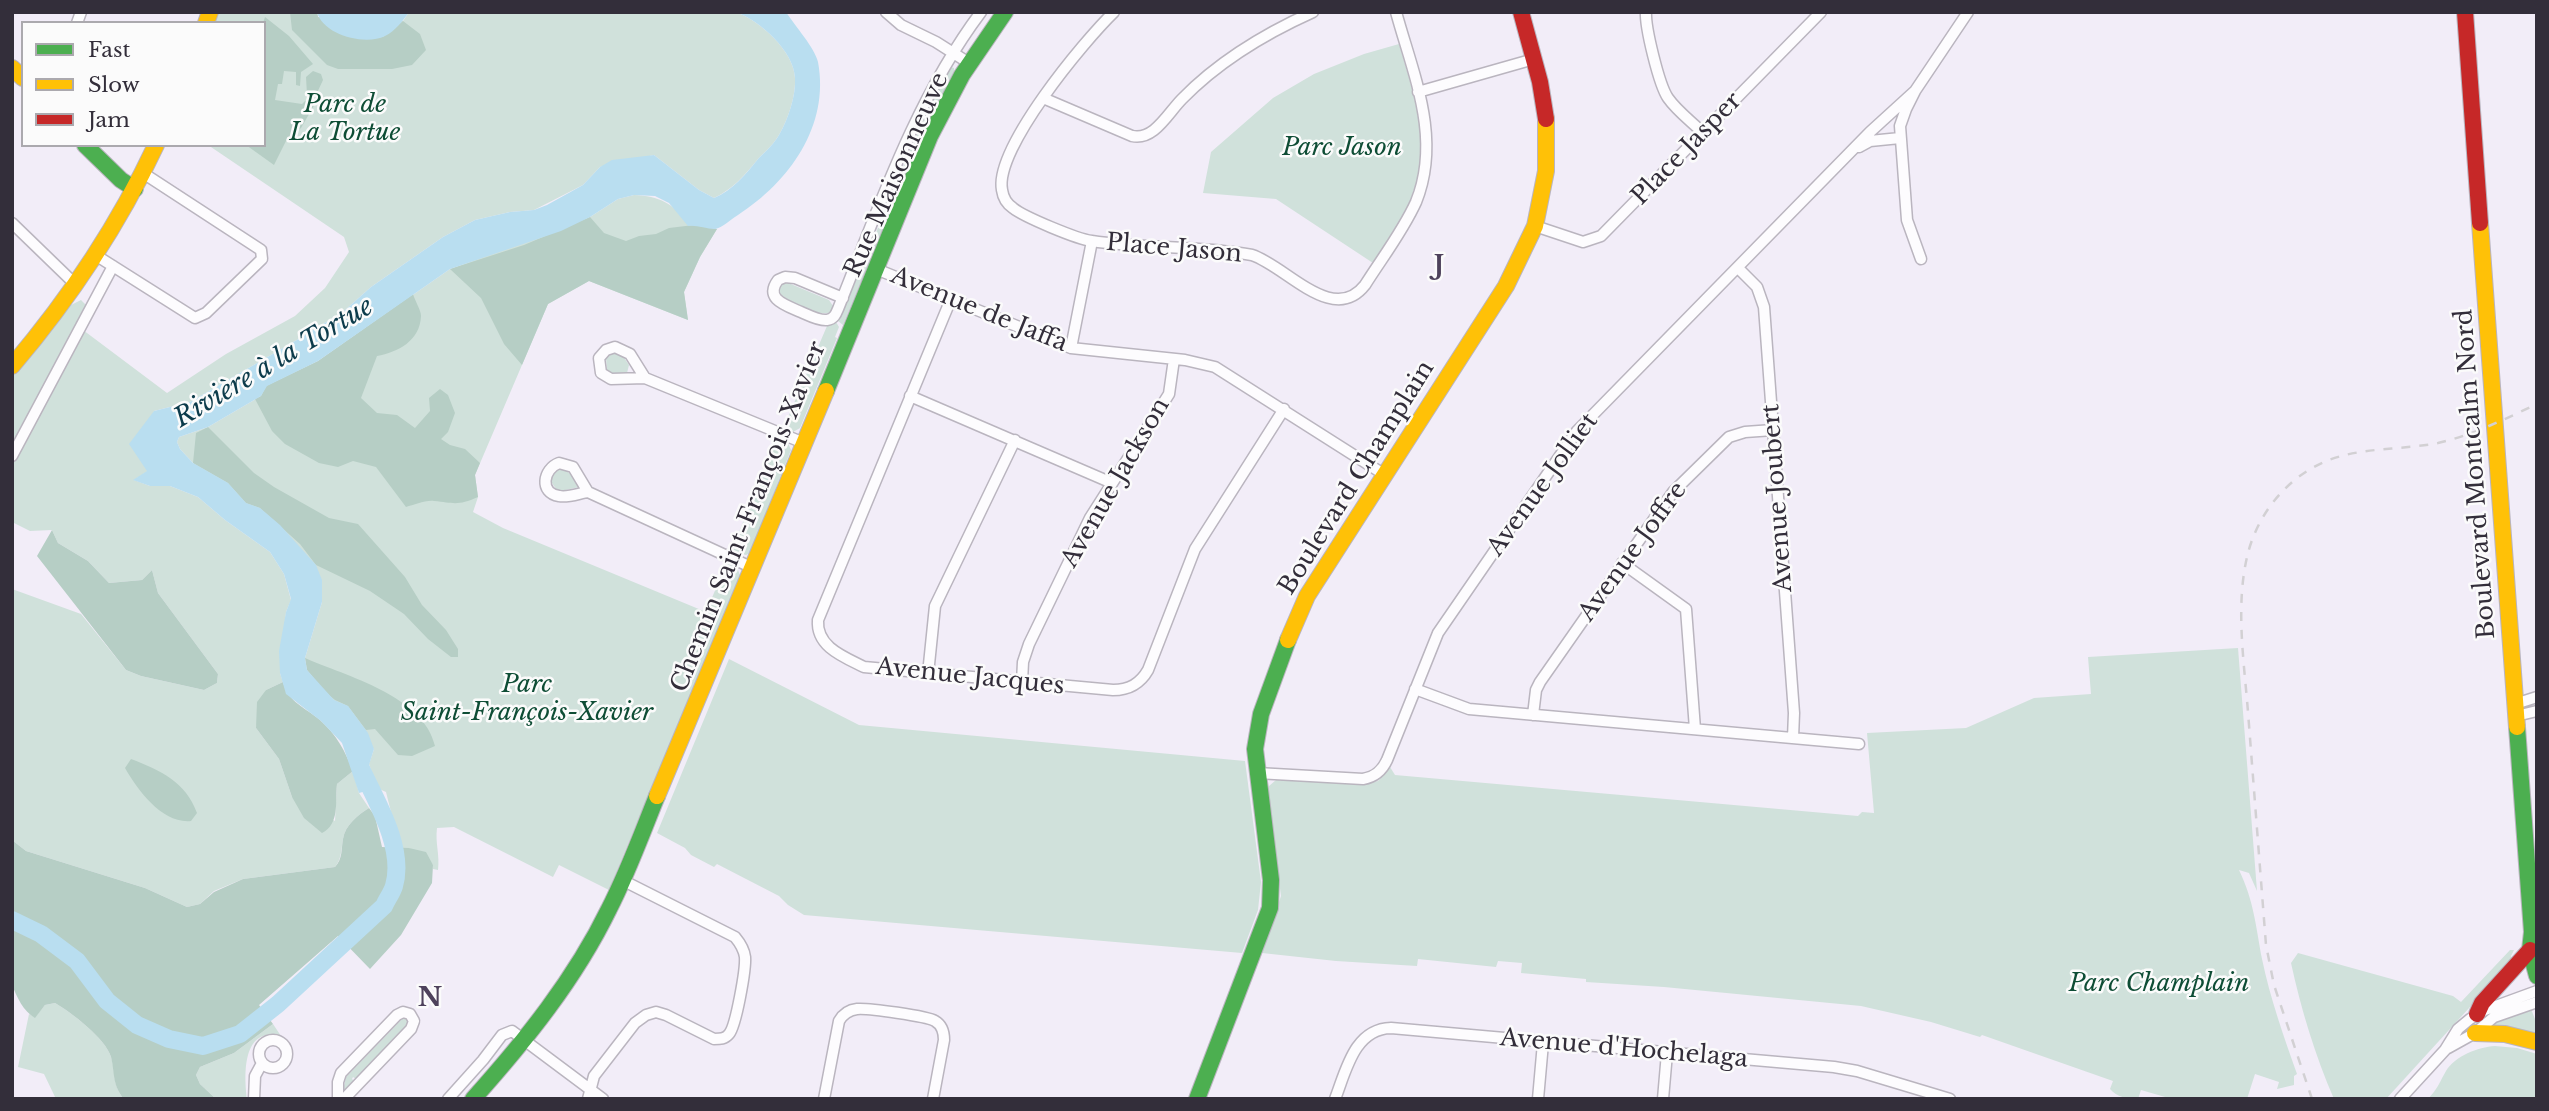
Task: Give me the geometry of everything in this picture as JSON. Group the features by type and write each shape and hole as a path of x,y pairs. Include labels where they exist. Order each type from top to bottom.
{"street":[{"path":"886,12 901,25 969,63"},
{"name":"Rue Maisonneuve","path":"843,298 790,277 778,280 772,290 779,303 824,320 835,315 843,298 918,117 953,53 981,12"},
{"name":"Chemin Saint-François-Xavier","path":"473,1099 526,1040 578,967 622,880 930,136 969,63 1004,12"},
{"name":"Place Jason","path":"1114,12 1074,56 1043,98 1008,161 1001,181 1002,193 1007,202 1018,212 1092,241 1252,255 1268,262 1323,297 1336,300 1349,298 1365,285 1407,219 1420,192 1425,172 1428,142 1426,121 1396,12"},
{"path":"1043,98 1132,136 1142,136 1155,129 1182,99 1221,65 1272,32 1313,12"},
{"name":"Boulevard Champlain","path":"1197,1099 1270,908 1272,880 1255,749 1258,726 1296,620 1312,588 1512,277 1535,226 1545,182 1548,143 1545,106 1521,12"},
{"path":"1646,12 1646,25 1666,95 1703,133"},
{"name":"Place Jasper","path":"1535,226 1583,242 1595,240 1607,232 1821,12"},
{"path":"1921,259 1908,220 1900,138 1903,115 1915,91 1968,12"},
{"name":"Boulevard Montcalm Nord","path":"2465,12 2537,976"},
{"path":"1418,92 1534,59"},
{"name":"Avenue Jolliet","path":"1257,773 1371,778 1381,771 1442,626 1577,431 1891,111 1915,91"},
{"name":"Avenue Jolliet","path":"1853,150 1870,141 1900,138"},
{"path":"87,147 121,180 135,189"},
{"path":"12,366 97,256 155,147"},
{"path":"97,256 195,318 203,316 260,262 263,256 261,250 143,173"},
{"path":"12,223 76,285"},
{"name":"Place Jason","path":"1071,348 1092,241"},
{"path":"12,456 113,266"},
{"name":"Avenue Joubert","path":"1738,268 1756,285 1764,301 1792,690 1793,738"},
{"name":"Avenue de Jaffa","path":"876,269 1071,348 1174,359 1216,367 1385,475"},
{"name":"Avenue Jacques","path":"951,299 817,625 819,634 828,647 864,667 1118,691 1130,688 1140,681 1148,670 1195,549 1284,409"},
{"name":"Avenue Jackson","path":"1022,682 1023,662 1029,644 1090,518 1169,394 1174,359"},
{"path":"645,378 804,443"},
{"path":"910,396 1112,483"},
{"name":"Avenue Joffre","path":"1533,715 1536,690 1540,682 1669,497 1724,441 1739,433 1773,430"},
{"path":"928,674 935,606 1015,440"},
{"path":"588,492 753,568"},
{"path":"1622,564 1686,609 1695,729"},
{"path":"1415,689 1465,708 1859,744"},
{"path":"2516,710 2537,697"},
{"path":"2516,710 2537,711"},
{"path":"589,1094 592,1080 601,1067 635,1023 646,1015 656,1012 666,1015 714,1039 728,1035 733,1026 745,964 743,949 735,937 622,880"},
{"path":"2477,1014 2482,1003 2533,941"},
{"path":"2400,1099 2445,1050 2458,1030 2477,1014 2537,991"},
{"path":"2445,1050 2494,1017 2537,1002"},
{"path":"824,1099 839,1021 844,1014 857,1009 926,1017 940,1025 944,1040 933,1099"},
{"path":"338,1099 341,1073 397,1015 403,1012 410,1014 414,1021 411,1029 344,1099"},
{"name":"Avenue d'Hochelaga","path":"1335,1099 1360,1042 1383,1028 1852,1070 1950,1099"},
{"path":"448,1099 502,1035 512,1031 589,1094 603,1099"},
{"path":"2474,1033 2505,1034 2537,1042"},
{"path":"1538,1099 1543,1043"},
{"path":"1663,1099 1667,1053"},
{"path":"254,1099 254,1076 262,1063"}],"green space":[{"name":"Parc de La Tortue","path":"215,12 317,12 318,17 403,21 409,12 736,12 755,22 774,38 789,58 795,85 788,115 777,138 738,181 714,198 699,190 654,155 600,167 583,185 534,210 475,220 443,237 371,287 344,311 302,337 190,402 154,411 148,471 134,480 150,486 170,486 198,497 270,552 284,574 291,600 286,612 280,673 283,682 266,690 256,728 279,759 292,797 335,821 337,784 353,771 359,793 369,808 356,817 346,829 335,867 243,879 214,891 200,904 187,907 145,888 26,851 12,840 12,589 81,614 126,670 204,690 217,683 218,674 158,593 152,570 142,580 109,583 88,561 58,543 52,530 30,531 12,522 12,465 83,330 167,393 226,354 295,316 325,288 349,252 344,237 211,147 266,147 266,21 212,21"},
{"path":"290,12 317,12 318,17 383,37 403,21 420,34 426,50 412,65 392,69 338,69 327,65 292,30"},
{"path":"265,17 289,36 313,64 301,72 300,86 296,85 296,72 284,71 275,100 302,104 305,101 316,102 301,128 287,139 274,165 249,147 266,147 266,21 264,21"},
{"name":"Parc Jason","path":"1399,44 1420,126 1420,166 1407,208 1373,263 1276,199 1203,193 1211,152 1273,98 1314,74 1364,54"},
{"path":"951,67 954,71 922,133 871,257 867,255 906,160"},
{"path":"313,71 321,74 323,80 316,95 307,95 306,77"},
{"name":"Parc Saint-François-Xavier","path":"634,195 665,202 677,211 688,225 717,229 684,292 688,320 589,281 548,304 475,475 478,497 473,512 503,528 706,612 727,562 738,570 740,575 609,890 559,865 553,877 454,827 437,828 438,870 433,869 433,865 409,848 400,848 386,792 377,788 369,764 374,749 307,670 305,658 322,602 180,449 177,442 179,437 208,427 261,396 266,386 318,361 450,269 590,217 618,199"},
{"path":"590,217 604,233 626,241 669,228 694,225 717,229 684,292 688,320 589,281 548,304 522,365 504,344 481,298 450,269 524,245"},
{"path":"866,258 870,260 843,325 838,321"},
{"path":"786,282 829,300 833,306 831,312 819,313 788,300 778,292 780,285"},
{"path":"413,294 421,316 417,332 400,348 377,356 361,398 377,413 397,415 415,428 430,411 429,398 440,389 448,395 455,413 448,432 441,439 465,449 480,463 475,475 478,497 466,502 431,501 406,507 376,467 353,461 338,467 319,463 285,444 272,431 255,399 261,396 266,386 318,361"},
{"path":"81,300 86,305 83,314 12,448 12,373 69,306"},
{"path":"836,322 839,327 835,337 837,338 800,428 793,432 783,429 827,326"},
{"path":"615,352 623,356 629,365 627,373 614,374 607,371 606,358"},
{"path":"208,427 254,473 274,487 329,518 358,524 405,577 422,605 446,630 458,649 458,657 451,657 428,639 404,614 370,591 316,565 300,544 260,508 246,503 228,483 193,463 196,433"},
{"path":"778,438 788,443 791,450 750,553 746,555 731,551"},
{"path":"557,470 568,472 579,487 561,491 556,489 550,480"},
{"path":"52,530 58,543 88,561 109,583 142,580 152,570 158,593 218,674 217,683 204,690 126,670 37,556"},
{"name":"Parc Champlain","path":"2238,648 2257,891 2249,873 2239,870 2251,903 2269,988 2297,1074 2294,1076 2294,1085 2277,1089 2279,1082 2255,1074 2247,1099 2172,1099 2141,1090 2138,1099 2130,1099 2119,1096 2110,1089 2113,1081 1982,1035 1980,1037 1931,1022 1861,1006 1586,982 1586,979 1521,973 1522,963 1498,961 1496,967 1418,959 1417,966 1262,953 1281,896 1267,793 1269,786 1276,780 1364,784 1378,781 1390,767 1395,775 1858,816 1862,812 1874,813 1867,733 1966,728 2034,698 2091,694 2088,657"},
{"path":"305,658 381,690 400,701 416,714 428,729 435,746 412,756 398,755 375,729 366,730 348,706 323,690 307,670"},
{"path":"729,659 859,725 1245,761 1261,882 1258,910 1242,953 804,915 779,896 717,864 714,867 691,855 685,848 657,833"},
{"path":"283,682 293,700 320,720 336,737 353,771 337,784 334,818 328,829 322,833 304,818 292,797 279,759 256,728 257,702 266,690"},
{"path":"131,759 162,773 179,785 197,813 191,821 181,821 161,812 144,796 125,768"},
{"path":"369,808 375,816 382,847 426,852 433,865 432,883 401,935 370,969 338,936 259,1005 273,1024 234,1053 200,1067 196,1075 200,1084 216,1099 124,1099 116,1084 108,1050 87,1027 55,1003 45,1005 35,1018 18,999 12,985 12,840 26,851 145,888 187,907 200,904 214,892 243,879 335,867 341,857 346,829 356,817"},
{"path":"2510,950 2514,950 2512,961 2386,1099 2334,1099 2315,1049 2295,980 2291,963 2298,953 2453,996 2461,1002"},
{"path":"55,1003 95,1034 108,1050 116,1084 124,1099 56,1099 44,1074 18,1067 29,1014 35,1017 45,1005"},
{"path":"2531,1009 2537,1024 2537,1037 2492,1026 2493,1023"},
{"path":"403,1018 408,1020 408,1026 356,1079 353,1077 354,1081 343,1091 346,1077"},
{"path":"273,1024 281,1036 268,1035 259,1038 248,1054 247,1099 216,1099 200,1084 196,1075 200,1067 234,1053"},
{"path":"2495,1046 2517,1048 2537,1054 2537,1099 2428,1099 2455,1061 2474,1050"}],"water":[{"path":"317,12 409,12 389,34 367,40 346,36 327,27"},
{"path":"736,12 786,12 809,44 818,62 818,108 811,130 789,169 757,202 715,229 688,226 669,203 655,196 634,195 618,199 561,231 450,269 318,361 267,386 261,396 208,427 179,437 177,442 180,449 193,463 228,483 246,503 260,508 280,525 316,565 322,580 322,602 305,658 307,670 334,700 348,706 368,733 374,749 369,765 377,788 359,793 342,743 321,721 286,694 280,673 279,651 291,599 284,574 270,552 198,497 170,486 150,486 133,480 147,471 129,444 154,411 190,402 302,337 344,311 371,287 443,237 475,220 534,210 547,205 583,185 600,167 612,160 654,155 699,190 714,198 727,191 777,138 788,115 795,85 789,58 774,38 755,22"}],"waterway":[{"name":"Rivière à la Tortue","path":"12,920 41,934 77,961 107,1001 137,1025 169,1039 203,1046 240,1034 278,1004 384,906 392,891 396,872 393,841 361,769"}],"railway":[{"path":"2312,1099 2274,985 2266,945 2241,612 2244,572 2252,540 2264,515 2281,493 2302,474 2328,460 2359,452 2451,440 2537,404"}],"traffic: fast":[{"path":"826,391 930,136 962,75 1005,12"},
{"path":"87,147 121,180 135,189"},
{"path":"1197,1099 1270,908 1271,880 1255,749 1261,714 1288,640"},
{"path":"2517,727 2532,932 2530,950 2537,976"},
{"path":"473,1099 530,1032 581,960 616,895 657,796"}],"traffic: slow":[{"path":"207,21 210,12"},
{"path":"12,68 21,76"},
{"path":"1288,640 1307,596 1506,286 1535,226 1546,171 1546,119"},
{"path":"12,366 73,288 109,233 155,147"},
{"path":"2480,223 2517,727"},
{"path":"657,796 826,391"},
{"path":"2475,1033 2505,1034 2537,1042"}],"traffic: jam":[{"path":"1521,12 1540,82 1546,119"},
{"path":"2465,12 2480,223"},
{"path":"2477,1014 2482,1003 2530,950"}],"district":[{"name":"J","path":"1439,267"},
{"name":"N","path":"430,999"}]}
